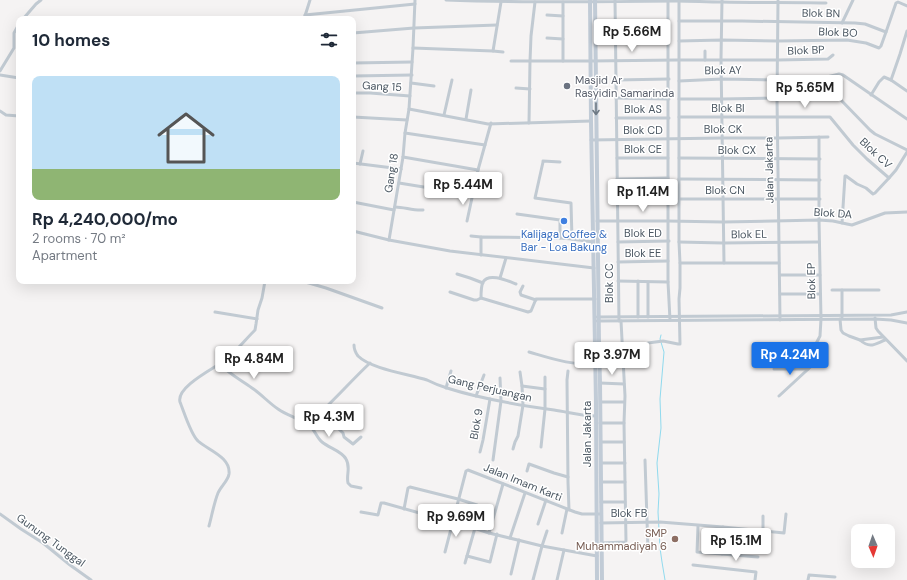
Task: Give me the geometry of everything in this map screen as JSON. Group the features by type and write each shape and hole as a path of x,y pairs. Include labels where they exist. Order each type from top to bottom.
{"main road":[{"name":"Jalan Jakarta","path":"592,1 590,61 591,122 594,140"},
{"name":"Jalan Jakarta","path":"592,1 595,61 595,221 598,364 600,383 601,502 599,514 602,543 602,580"},
{"name":"Jalan Jakarta","path":"595,221 593,242 594,299 599,344 596,416 599,514 597,580"}],"street":[{"path":"25,16 41,0"},
{"path":"305,16 310,0"},
{"name":"Gang 18","path":"389,240 403,157 409,109 415,0"},
{"path":"446,0 563,2 778,1 826,3"},
{"path":"842,23 853,0"},
{"path":"492,51 501,1"},
{"path":"529,123 531,36 535,1"},
{"name":"Blok CD","path":"615,1 618,221"},
{"path":"647,365 647,344 649,342 664,341 680,344 668,282 670,221 668,199 668,158 670,139 670,60 668,41 669,1"},
{"path":"675,319 680,288 678,221 678,1"},
{"path":"722,1 721,60 724,263"},
{"name":"Jalan Jakarta","path":"778,1 777,98 780,318"},
{"path":"563,2 563,61"},
{"path":"886,32 895,4 898,2 907,6"},
{"path":"313,16 415,4"},
{"path":"547,15 563,16"},
{"name":"Blok BN","path":"679,21 855,23 865,24 886,32"},
{"path":"616,23 668,23"},
{"path":"356,33 497,24"},
{"path":"0,72 14,48 14,33 16,29"},
{"path":"891,80 907,31"},
{"name":"Blok BO","path":"778,41 856,41 879,48 886,32"},
{"path":"547,38 563,39"},
{"path":"616,40 668,41"},
{"path":"679,41 778,41"},
{"path":"413,48 503,52"},
{"path":"705,51 705,60"},
{"name":"Blok BP","path":"510,61 778,60 828,59 833,55"},
{"path":"356,63 412,62"},
{"name":"Blok AY","path":"679,81 722,79 778,80 823,78 839,74 907,119"},
{"path":"0,75 16,77"},
{"path":"356,76 412,75"},
{"path":"871,95 883,77 891,80 907,91"},
{"path":"616,80 669,79"},
{"path":"444,115 452,80"},
{"path":"411,83 434,86"},
{"path":"516,88 530,89"},
{"path":"466,120 471,90"},
{"name":"Gang 15","path":"356,93 410,96"},
{"path":"616,98 669,99"},
{"path":"679,99 839,98 875,134 907,151 896,170 889,178"},
{"path":"409,109 491,124 591,122"},
{"path":"0,111 6,115 16,116"},
{"path":"356,117 407,120"},
{"name":"Blok BI","path":"679,117 830,117"},
{"name":"Blok CV","path":"830,117 853,145 889,178 874,194 845,176 842,223"},
{"name":"Blok AS","path":"616,118 669,118"},
{"path":"467,221 478,170 491,124"},
{"path":"405,133 485,145"},
{"name":"Blok EP","path":"808,369 818,360 810,355 820,336 821,318 819,242 820,137"},
{"name":"Blok CK","path":"670,139 828,137"},
{"path":"594,140 617,139"},
{"name":"Blok CD","path":"617,139 670,139"},
{"path":"360,164 362,151"},
{"path":"403,157 478,170"},
{"name":"Blok CE","path":"617,158 668,158"},
{"name":"Blok CX","path":"679,158 820,159"},
{"path":"560,162 542,162 535,198 571,203 572,239"},
{"path":"356,163 401,169"},
{"path":"617,179 668,178"},
{"path":"679,179 820,180"},
{"path":"399,183 473,195"},
{"path":"617,198 668,199"},
{"name":"Blok CN","path":"679,199 820,199"},
{"path":"356,202 395,208 403,207 418,211 423,210"},
{"name":"Blok DA","path":"595,221 723,222 819,220 852,225 881,214 907,212"},
{"path":"517,214 560,220 560,238"},
{"name":"Blok CC","path":"602,543 626,542 624,384 619,319 618,221"},
{"path":"356,231 389,240 443,250 594,268"},
{"path":"471,236 560,238 593,242"},
{"path":"481,237 481,255"},
{"name":"Blok ED","path":"618,242 669,241"},
{"name":"Blok EL","path":"679,242 819,242"},
{"path":"500,278 506,258"},
{"name":"Blok EE","path":"618,262 668,261"},
{"path":"680,263 779,262"},
{"path":"457,274 483,283"},
{"path":"780,275 820,275"},
{"path":"480,298 483,283 490,277 500,278 516,284"},
{"path":"618,281 668,282"},
{"path":"638,281 638,317"},
{"path":"648,282 648,317"},
{"path":"209,526 218,493 228,476 228,469 218,454 204,446 196,439 179,400 180,395 199,377 220,364 234,352 255,330 264,284"},
{"path":"312,284 382,308"},
{"path":"522,286 520,292 521,295 536,300 594,299"},
{"path":"832,290 879,290"},
{"path":"842,290 842,318 840,327 843,333 860,340 867,345 884,339"},
{"path":"450,292 474,300 480,298 528,312 531,311 536,300"},
{"path":"780,294 820,294"},
{"path":"215,312 257,318"},
{"path":"597,319 842,318 875,317 907,312"},
{"path":"619,319 638,317 675,319"},
{"path":"875,317 907,323"},
{"path":"875,317 876,328 884,339 907,361"},
{"path":"860,340 884,339"},
{"path":"599,344 622,344"},
{"name":"Gang Perjuangan","path":"354,345 354,350 359,356 370,363 382,368 427,380 446,388 476,396 522,405 596,416"},
{"path":"529,352 560,361 573,363 623,363"},
{"path":"361,437 353,444 344,437 343,433 321,412 370,363"},
{"path":"220,364 228,372 252,388 276,408 311,428 320,441 343,454 347,459 349,466 347,478 348,484 360,488"},
{"path":"774,369 808,369"},
{"path":"779,396 808,369"},
{"path":"446,388 451,371"},
{"path":"562,533 568,509 568,371"},
{"path":"513,449 518,436 522,405 520,372"},
{"path":"476,396 484,375"},
{"path":"541,447 545,409 545,377"},
{"path":"492,460 501,401 500,378"},
{"path":"600,383 624,384"},
{"path":"522,386 545,389"},
{"name":"Blok 9","path":"480,452 490,399"},
{"path":"600,402 624,402"},
{"path":"600,423 624,423"},
{"path":"601,442 624,442"},
{"path":"645,460 648,550"},
{"path":"601,463 625,463"},
{"path":"527,472 529,464 554,473 568,476"},
{"name":"Jalan Imam Karti","path":"445,552 458,499 466,471 468,470 582,514 599,514"},
{"path":"601,482 625,482"},
{"path":"489,533 504,484"},
{"path":"404,508 408,488 410,487 477,505"},
{"path":"510,538 525,493"},
{"path":"538,524 546,500"},
{"path":"361,512 378,515 381,503 383,502 489,533 542,546 597,556"},
{"path":"601,502 625,502"},
{"name":"Gunung Tunggal","path":"0,514 43,543 91,580"},
{"name":"Blok FB","path":"601,523 658,522 784,533 786,514"},
{"path":"763,516 763,531"},
{"path":"698,526 697,552 758,557"},
{"path":"722,554 723,527"},
{"path":"466,563 475,528"},
{"path":"533,580 547,531"},
{"path":"467,556 490,562 497,534"},
{"path":"511,574 519,540"},
{"path":"557,580 564,550"},
{"path":"693,565 756,572 755,580"},
{"path":"808,580 809,575 835,577"}],"waterway":[{"path":"661,335 660,339 664,352 660,399 661,428 657,463 660,548 665,580"}],"place":[{"name":"Masjid Ar Rasyidin Samarinda","path":"567,86"},
{"name":"Kalijaga Coffee & Bar - Loa Bakung","path":"564,221"},
{"name":"SMP Muhammadiyah 6","path":"675,539"}]}
